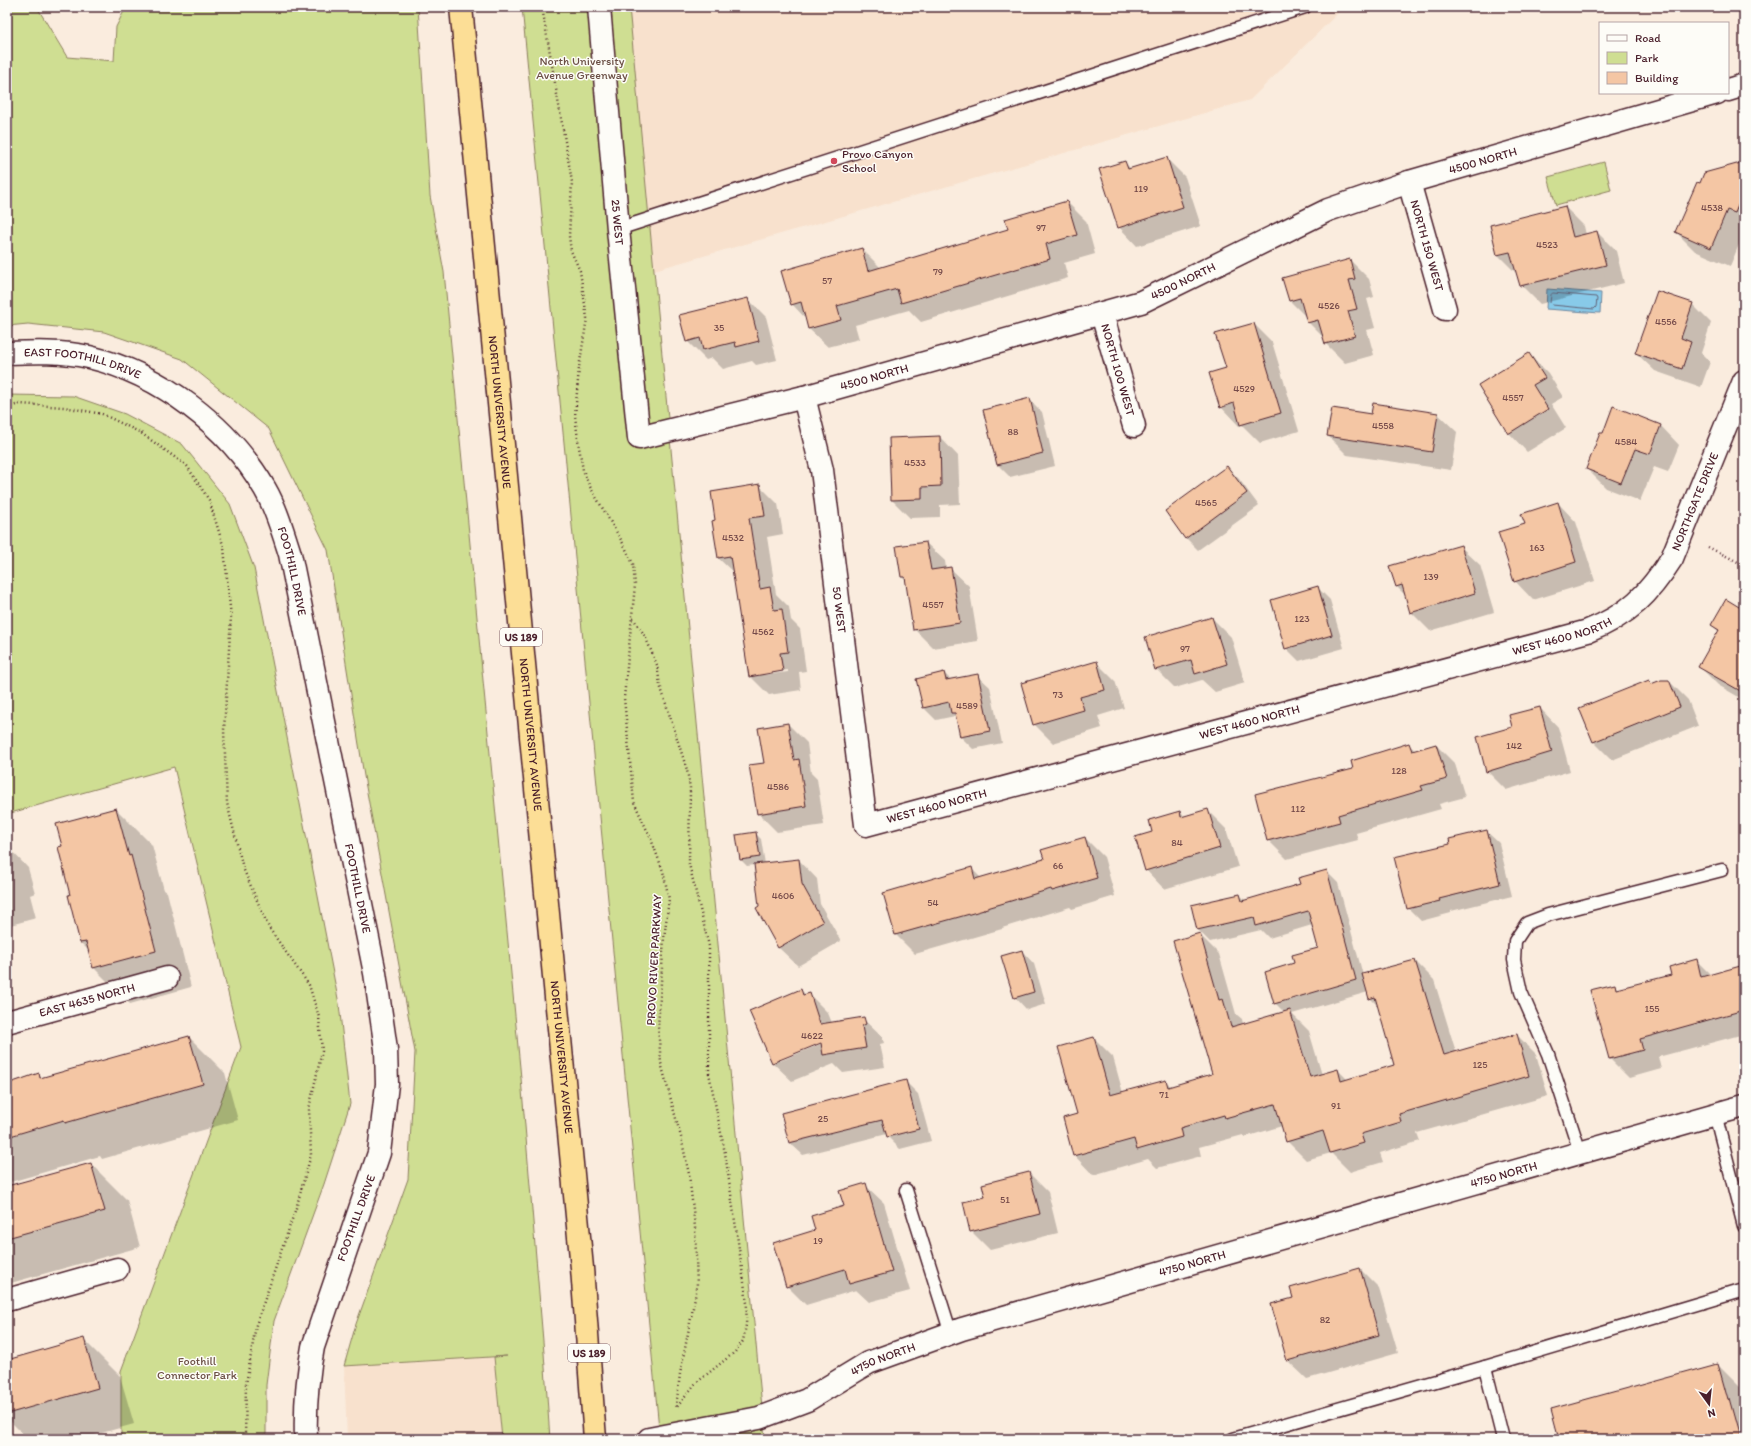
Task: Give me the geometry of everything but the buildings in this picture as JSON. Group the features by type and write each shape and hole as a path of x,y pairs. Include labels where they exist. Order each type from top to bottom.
{"highway":[{"name":"NORTH UNIVERSITY AVENUE","path":"461,7 582,1268 595,1439"}],"street":[{"name":"25 WEST","path":"599,7 618,229 639,438"},
{"path":"1729,90 1744,85"},
{"name":"4500 NORTH","path":"639,438 804,397 1141,302 1328,210 1409,182 1714,94"},
{"name":"NORTH 150 WEST","path":"1409,182 1445,309"},
{"name":"NORTH 100 WEST","path":"1102,314 1134,426"},
{"name":"EAST FOOTHILL DRIVE","path":"7,353 40,351 88,357 129,370 156,384"},
{"name":"NORTHGATE DRIVE","path":"1628,609 1637,603 1657,582 1672,558 1744,381"},
{"name":"FOOTHILL DRIVE","path":"156,384 194,409 226,436 265,489 281,526 290,554 374,973 386,1048 387,1084 379,1153 313,1347 308,1377 305,1412 306,1439"},
{"name":"50 WEST","path":"804,397 822,470 866,825"},
{"name":"WEST 4600 NORTH","path":"866,825 1588,631 1604,625 1628,609"},
{"name":"EAST 4635 NORTH","path":"7,1022 167,978"},
{"name":"4750 NORTH","path":"648,1439 759,1418 807,1400 868,1363 951,1334 1744,1106"},
{"path":"7,1300 116,1269"}],"lane":[{"path":"618,229 657,218 1305,7"},
{"path":"1580,1152 1548,1054 1520,992 1514,960 1515,940 1528,923 1548,915 1722,870"},
{"path":"1715,1114 1744,1226"},
{"path":"906,1190 951,1334"},
{"path":"1233,1439 1485,1367 1744,1290"},
{"path":"1485,1367 1503,1439"}],"path":[{"name":"PROVO RIVER PARKWAY","path":"542,7 572,182 569,236 571,251 580,270 586,318 579,368 575,416 579,447 583,470 589,485 624,545 633,564 635,585 633,618 624,698 634,802 661,864 669,899 664,938 658,1027 661,1063 682,1137 689,1174 695,1228 697,1288 680,1374 676,1407 696,1382 735,1352 743,1341 746,1325 746,1302 724,1153 709,1073 709,946 689,864 690,788 687,770 660,685 657,665 646,636 633,618"},
{"path":"7,407 20,404 64,407 102,414 140,433 187,466 209,500 224,548 231,617 224,730 226,803 243,868 269,928 309,985 319,1017 322,1051 309,1109 311,1155 256,1325 246,1384 245,1439"},
{"path":"1708,547 1744,565"}],"shaded area":[{"name":"Provo Canyon School","path":"621,7 1344,7 1250,100 644,273"},
{"path":"494,1357 502,1439 347,1439 344,1366"}],"green space":[{"path":"7,7 37,7 67,57 114,61 116,27 126,7 418,7 430,196 444,272 521,1078 550,1439 502,1439 494,1357 507,1356 344,1366 356,1324 408,1179 415,1052 364,776 328,550 269,429 182,359 104,332 28,324 7,326"},
{"name":"North University Avenue Greenway","path":"522,7 629,7 765,1439 660,1439"},
{"path":"1604,162 1611,190 1556,205 1548,177"},
{"name":"Foothill Connector Park","path":"7,395 73,396 125,414 182,444 230,504 254,568 339,1004 350,1104 324,1184 274,1321 266,1385 266,1439 121,1439 121,1371 241,1047 174,767 7,814"}],"water":[{"path":"1547,289 1601,293 1600,313 1546,309"}],"place":[{"name":"Provo Canyon School","path":"834,161"}]}
